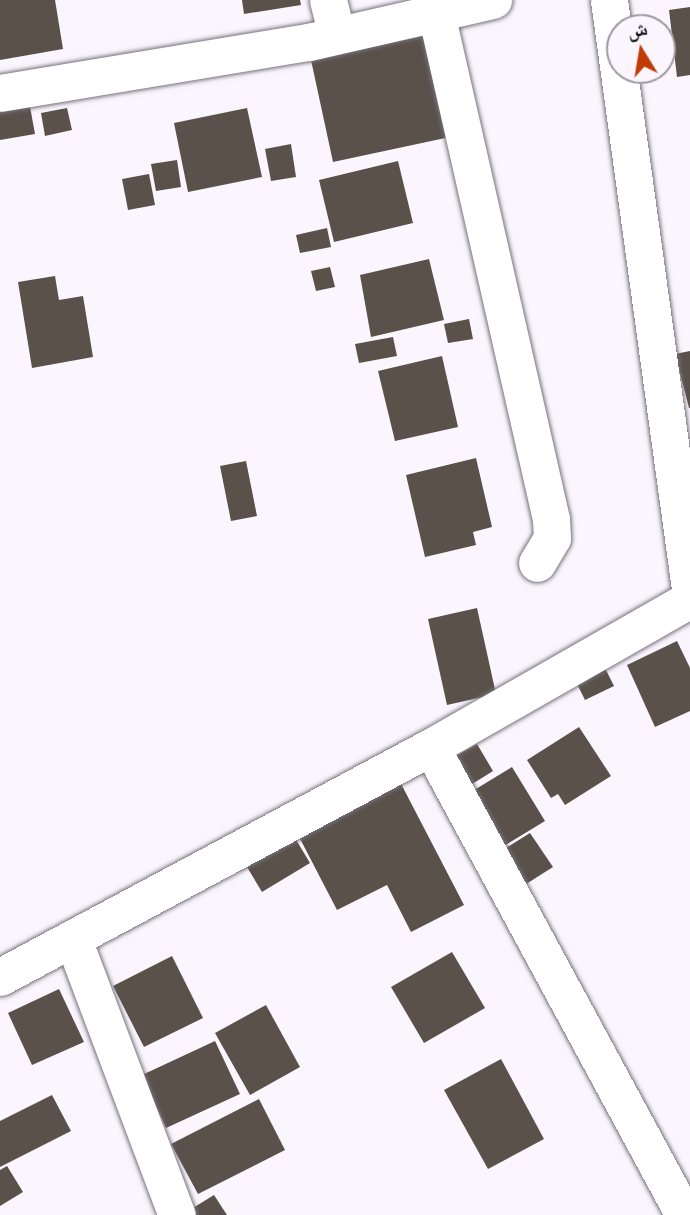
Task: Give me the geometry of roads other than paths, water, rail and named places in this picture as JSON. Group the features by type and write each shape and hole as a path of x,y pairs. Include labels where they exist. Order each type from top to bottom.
{"street":[{"path":"328,0 337,35"},
{"path":"0,93 337,35 493,0"},
{"path":"609,0 690,589"},
{"path":"436,13 551,519 552,538 537,563"},
{"path":"0,977 431,747 690,599"},
{"path":"431,747 684,1215"},
{"path":"73,939 177,1215"}]}
